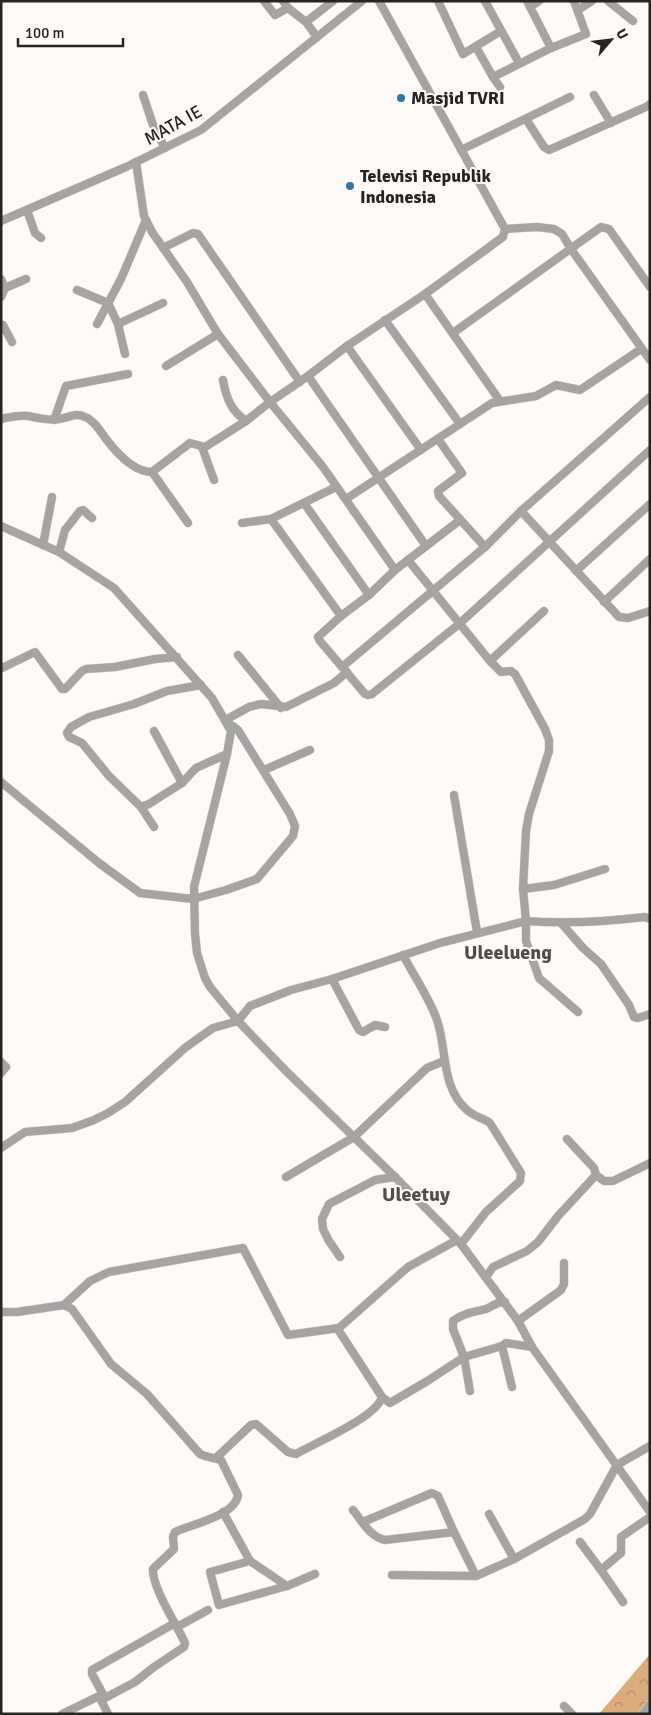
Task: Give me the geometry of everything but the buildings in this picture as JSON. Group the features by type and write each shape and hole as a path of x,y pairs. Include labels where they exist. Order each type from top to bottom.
{"street":[{"path":"264,1 276,15 286,4 306,22 317,37"},
{"path":"306,22 333,1"},
{"name":"MATA IE","path":"1,221 132,164 206,127 362,1"},
{"path":"202,447 246,421 347,346 425,294 503,237 505,229 379,1"},
{"path":"438,1 461,52 465,53 501,31"},
{"path":"485,1 519,63"},
{"path":"539,1 528,4 551,48"},
{"path":"493,77 551,48 586,34 574,1"},
{"path":"578,10 592,1"},
{"path":"608,1 633,21"},
{"path":"476,47 500,88"},
{"path":"143,95 153,125 165,148"},
{"path":"594,95 611,123"},
{"path":"462,150 570,97"},
{"path":"526,119 544,147 549,150 649,108"},
{"path":"132,164 146,220 187,282 218,334 323,467 395,570"},
{"path":"27,210 35,233 41,238"},
{"path":"97,324 121,279 146,220"},
{"path":"505,229 537,227 554,229 562,234 650,360"},
{"path":"453,332 600,228 606,227 650,288"},
{"path":"163,248 192,233 198,234 300,382"},
{"path":"1,279 5,288"},
{"path":"1,297 5,288 26,279"},
{"path":"77,290 108,303 118,324 125,354"},
{"path":"425,294 500,401"},
{"path":"118,324 163,303"},
{"path":"385,320 460,424"},
{"path":"2,324 12,342"},
{"path":"166,366 218,334"},
{"path":"347,346 421,450"},
{"path":"346,499 492,403 536,396 556,386 580,390 641,348"},
{"path":"53,420 66,386 128,374"},
{"path":"308,376 426,546"},
{"path":"223,380 230,406 246,421"},
{"path":"650,397 521,511 485,548 345,670 334,683 289,706 281,708 267,704 249,707 229,718 230,729 227,754 195,879 193,899 195,934 202,970 210,986 238,1021 286,1071 459,1242 505,1302 532,1347 650,1512"},
{"path":"1,419 19,416 53,420 76,414 88,418 113,447 133,466 152,472 188,523"},
{"path":"438,439 462,472 438,491 438,493 485,548"},
{"path":"152,472 190,443 194,443 202,447 214,480"},
{"path":"460,520 395,570 369,595 319,635 318,638 365,694 370,695 459,624 650,450"},
{"path":"242,523 271,519 336,487"},
{"path":"43,545 52,497"},
{"path":"304,502 369,595"},
{"path":"576,571 650,504"},
{"path":"59,552 65,530 80,510 83,510 92,518"},
{"path":"521,511 619,617 628,618 650,610"},
{"path":"271,519 341,616"},
{"path":"1,526 59,552 114,588 212,698 230,729"},
{"path":"604,602 650,559"},
{"path":"408,560 490,661 501,672 511,671 515,674 545,729 549,740 549,752 527,823 523,889 526,941 539,978 578,1012"},
{"path":"490,661 544,611"},
{"path":"2,668 35,652 62,689 65,689 86,669 115,667 155,658 177,657"},
{"path":"238,655 281,708"},
{"path":"154,827 141,807 109,776 82,743 68,736 67,730 89,717 134,704 167,691 201,685"},
{"path":"1,782 99,863 140,893 193,899 257,879 293,836 295,826 290,814 238,730 233,726 230,729"},
{"path":"154,731 182,783"},
{"path":"264,770 310,750"},
{"path":"141,807 182,783 196,768 227,754"},
{"path":"454,795 477,932"},
{"path":"523,889 554,885 605,869"},
{"path":"1,1148 25,1132 72,1128 108,1113 125,1102 186,1047 213,1028 238,1021 250,1006 291,990 477,932 526,920 562,924 645,917 650,919"},
{"path":"562,924 583,948 601,964 629,1005 634,1017 638,1018 650,1014"},
{"path":"1,1312 17,1312 64,1305 90,1281 109,1272 243,1248 288,1335 340,1328 408,1267 459,1242 486,1212 520,1181 522,1175 490,1123 468,1112 457,1099 444,1061 437,1020 403,955"},
{"path":"332,978 360,1030 363,1032 375,1025 385,1027"},
{"path":"286,1177 354,1137 427,1068 444,1061"},
{"path":"1,1062 6,1067 1,1073"},
{"path":"567,1139 594,1168 596,1175 601,1180 610,1182 650,1163"},
{"path":"486,1277 493,1267 527,1251 538,1242 558,1216 596,1175"},
{"path":"340,1257 323,1229 322,1218 329,1204 375,1180 395,1177"},
{"path":"518,1321 561,1290 564,1284 564,1263"},
{"path":"72,1309 73,1297"},
{"path":"470,1392 464,1357 453,1329 453,1321 471,1311 487,1308 497,1302 505,1302"},
{"path":"62,1714 75,1711 135,1682 154,1667 182,1650 185,1643 163,1602 154,1579 153,1569 174,1549 173,1535 175,1532 223,1512 235,1502 238,1495 221,1460 200,1454 147,1394 111,1364 72,1309 64,1305"},
{"path":"340,1328 339,1331 387,1402 393,1402 464,1357 502,1346 506,1343 532,1347"},
{"path":"502,1346 512,1387"},
{"path":"216,1458 251,1425 256,1424 288,1452 296,1454 365,1417 380,1403 382,1397"},
{"path":"392,1575 476,1576 514,1559 585,1519 590,1514 617,1465 650,1446"},
{"path":"363,1522 432,1494 438,1496 476,1576"},
{"path":"353,1510 373,1535 385,1540 454,1532"},
{"path":"223,1512 250,1561 287,1586"},
{"path":"489,1514 514,1559"},
{"path":"601,1570 621,1554 621,1537 650,1517"},
{"path":"580,1542 623,1602"},
{"path":"250,1561 210,1572 219,1605 287,1586 316,1574"},
{"path":"108,1714 92,1670 208,1610"},
{"path":"643,1714 650,1704"},
{"path":"564,1706 572,1714"}],"green space":[{"path":"650,1654 650,1714 599,1714"}],"place":[{"name":"Masjid TVRI","path":"401,98"},
{"name":"Televisi Republik Indonesia","path":"350,186"}],"district":[{"name":"Uleelueng","path":"508,952"},
{"name":"Uleetuy","path":"416,1194"}]}
